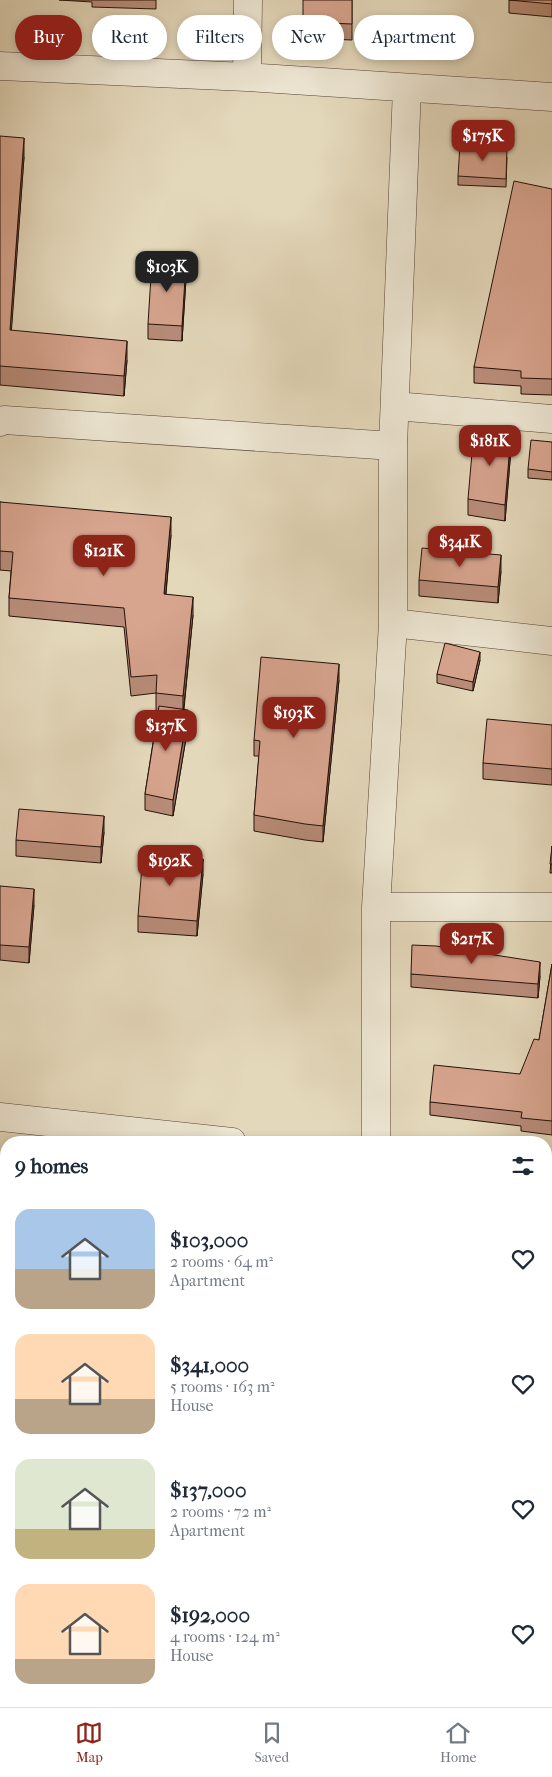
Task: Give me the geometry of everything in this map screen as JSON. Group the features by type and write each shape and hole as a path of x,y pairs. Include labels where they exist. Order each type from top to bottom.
{"street":[{"path":"247,77 248,0"},
{"path":"0,66 247,77 552,97"},
{"path":"376,1136 376,907 393,623 394,406 407,88"},
{"path":"394,406 552,419"},
{"path":"0,422 4,420 393,446"},
{"path":"393,623 552,641"},
{"path":"376,907 552,907"},
{"path":"0,1117 176,1136"}],"building":[{"path":"303,0 352,0 352,24 344,24 344,15 303,15"},
{"path":"509,0 552,0 552,4"},
{"path":"0,136 24,138 10,330 127,341 124,376 0,366"},
{"path":"460,145 507,148 506,179 458,176"},
{"path":"514,181 552,189 552,379 521,378 521,371 474,367"},
{"path":"152,260 186,263 182,326 148,324"},
{"path":"474,430 511,433 505,505 468,499"},
{"path":"531,440 552,442 552,472 528,469"},
{"path":"0,502 171,517 164,594 193,597 183,696 156,693 157,675 131,677 124,608 9,598 13,552 0,551"},
{"path":"422,548 501,555 498,587 419,580"},
{"path":"445,643 480,652 473,682 437,674"},
{"path":"261,657 339,664 323,826 254,815 260,741 254,740"},
{"path":"159,706 188,710 173,800 145,794"},
{"path":"487,719 552,725 552,769 483,763"},
{"path":"19,809 104,816 101,847 16,840"},
{"path":"552,846 552,864 550,864"},
{"path":"143,853 203,859 197,921 138,916"},
{"path":"0,886 34,889 29,947 0,945"},
{"path":"412,945 436,946 540,962 538,984 411,974"},
{"path":"552,964 552,1121 521,1118 522,1112 430,1102 434,1065 520,1074 534,1039 539,1040"}]}
